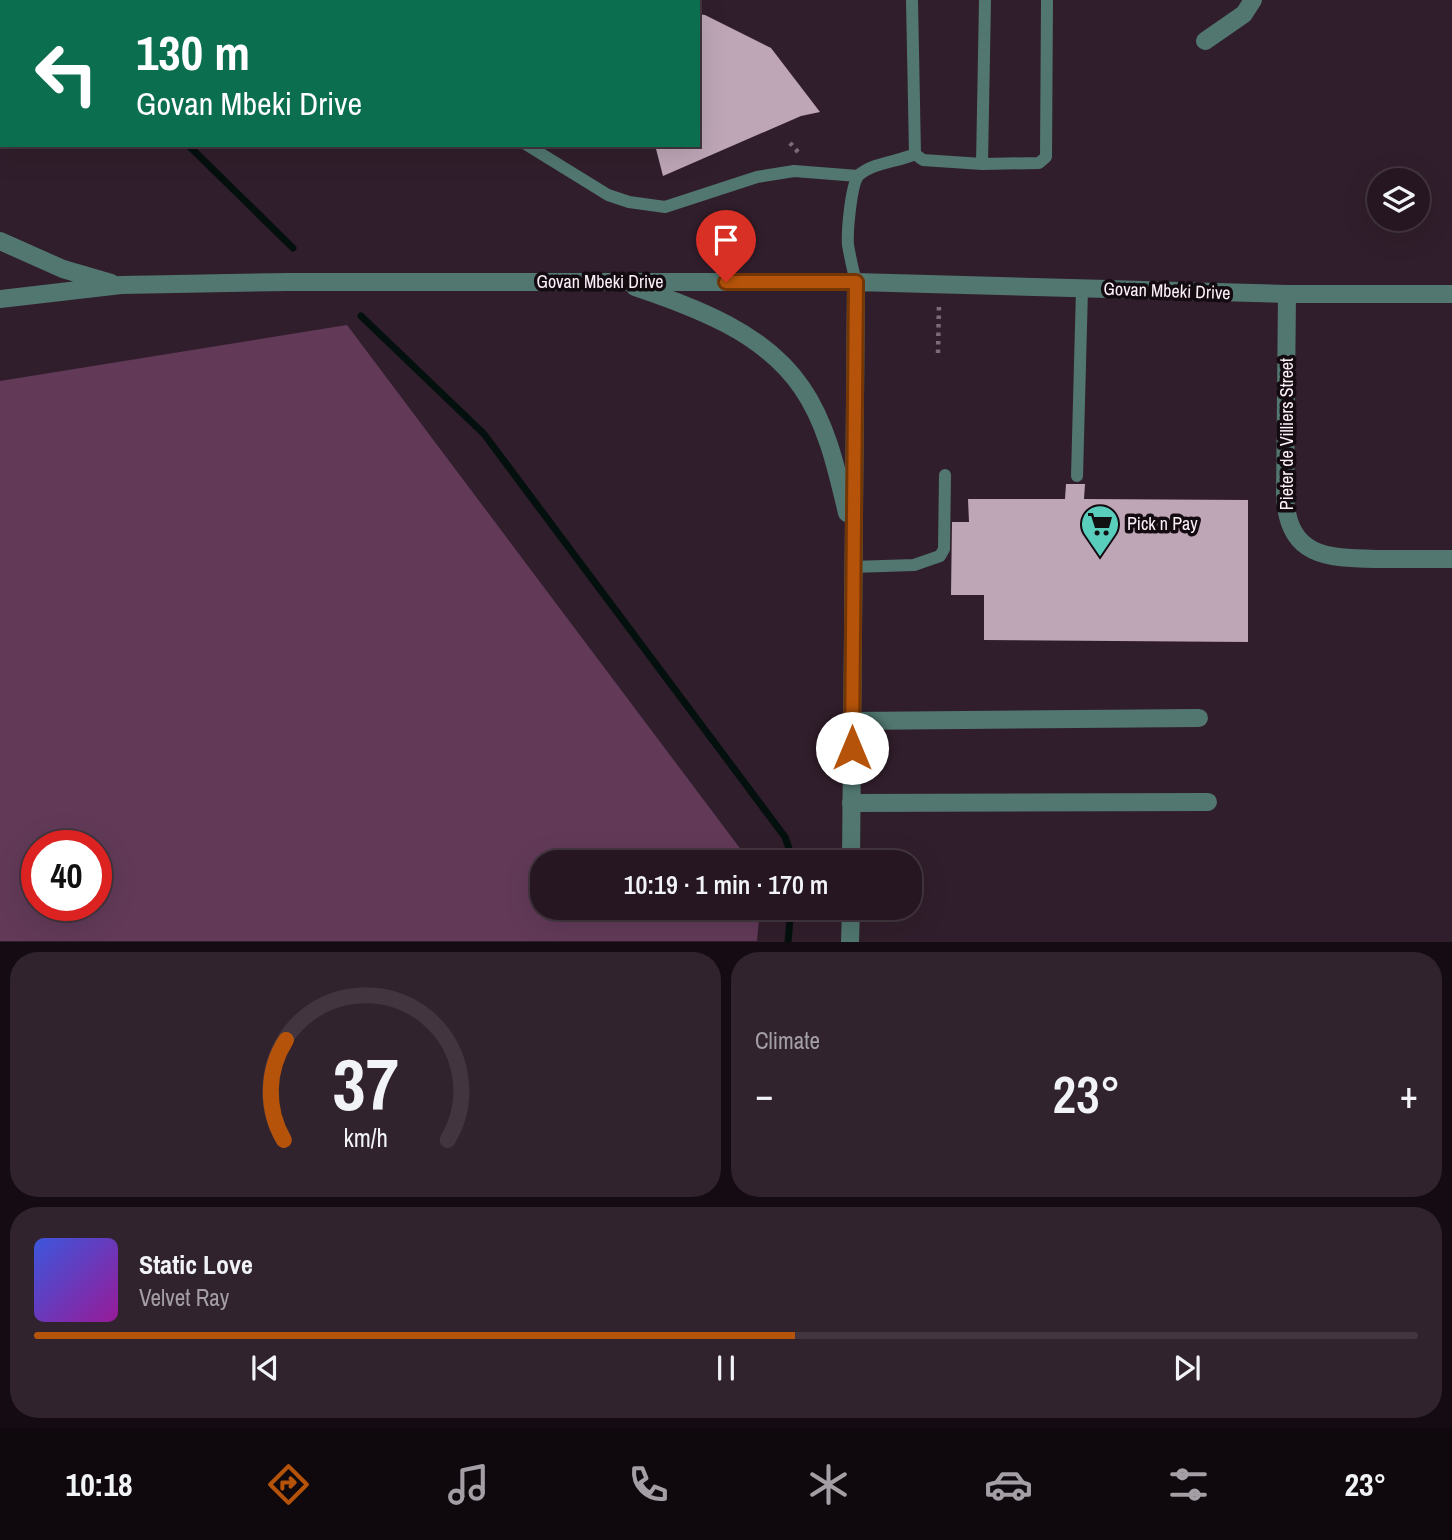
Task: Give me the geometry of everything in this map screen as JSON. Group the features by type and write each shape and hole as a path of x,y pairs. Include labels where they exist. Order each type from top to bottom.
{"street":[{"path":"1205,41 1244,14 1254,0"},
{"path":"0,241 63,269 121,285"},
{"name":"Govan Mbeki Drive","path":"0,299 121,285 287,282 856,282 1287,294 1452,294"},
{"path":"622,282 704,313 746,335 779,359 803,389 823,429 838,473 852,537"},
{"path":"851,850 856,282"},
{"name":"Pieter de Villiers Street","path":"1287,294 1285,496 1286,515 1291,530 1313,551 1339,558 1452,559"},
{"path":"852,721 1199,718"},
{"path":"852,803 1208,802"},
{"path":"850,920 850,942"}],"lane":[{"path":"912,0 915,154"},
{"path":"982,164 985,0"},
{"path":"915,154 923,160 982,164 1039,163 1046,157 1047,0"},
{"path":"530,147 608,195 629,202 665,208 757,177 794,171 858,176 879,165 915,154"},
{"path":"856,282 848,243 852,190 858,176"},
{"path":"1077,476 1082,289"},
{"path":"852,567 914,565 940,556 944,549 946,475"}],"path":[{"path":"938,353 939,285"}],"shaded area":[{"path":"347,325 741,850 530,850 530,920 759,920 757,941 0,941 0,381"}],"building":[{"path":"700,14 771,48 820,112 801,116 663,176 656,147 700,147"},
{"name":"Pick n Pay","path":"1066,484 1085,484 1084,499 1248,500 1248,642 984,640 984,595 951,595 952,522 969,522 968,499 1065,499"}],"waterway":[{"path":"190,147 293,248"},
{"path":"361,316 484,434 785,837 790,850"},
{"path":"788,942 790,920"}],"place":[{"name":"Pick n Pay","path":"1100,558"}],"route":[{"path":"726,282 856,282 852,748"}]}
